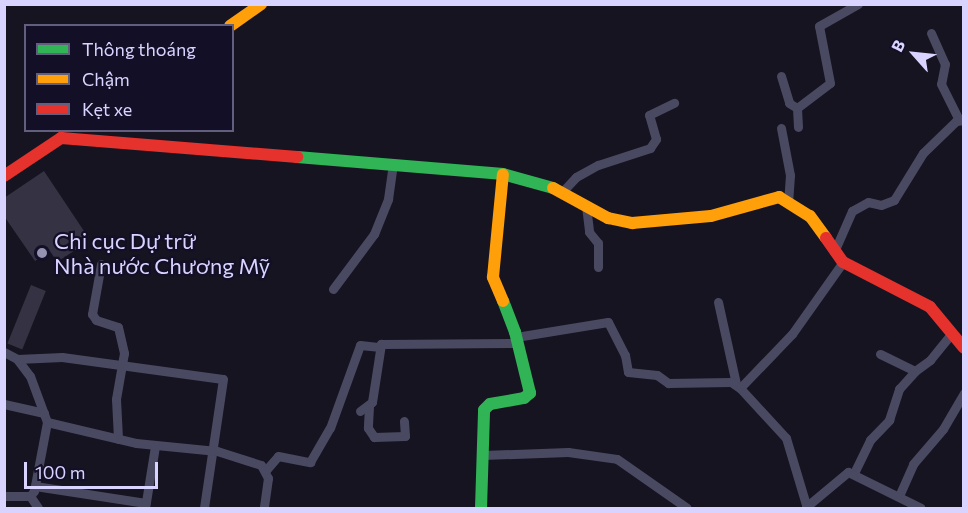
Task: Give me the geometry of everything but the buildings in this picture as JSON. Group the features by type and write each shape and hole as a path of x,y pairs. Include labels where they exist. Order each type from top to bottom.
{"main road":[{"path":"233,24 261,4"},
{"path":"4,176 69,132"},
{"path":"61,138 503,174 563,191 616,221 655,223 711,216 769,198 788,201 810,216 843,262 930,307 963,348"},
{"path":"481,508 485,408 524,398 530,393 517,340 492,270 503,174"}],"street":[{"path":"797,108 830,82 819,26 858,4"},
{"path":"834,252 843,240 852,211 868,202 881,205 894,200 923,153 961,120 941,84 945,64 930,33"},
{"path":"782,76 789,103 797,108"},
{"path":"563,191 576,177 598,165 650,148 656,139 650,115 674,103"},
{"path":"797,108 798,127"},
{"path":"780,128 790,175 788,201"},
{"path":"333,289 374,234 388,199 393,165"},
{"path":"586,206 589,232 598,243 598,267"},
{"path":"264,508 266,470 278,456 310,462 330,428 360,345 378,347 384,344 517,340 608,322 626,355 628,372 657,375 668,383 738,386 792,334 843,262"},
{"path":"101,264 92,314 96,320 118,327 123,366 116,399 118,439"},
{"path":"718,302 738,386 786,438 807,508 843,474 854,472 921,508"},
{"path":"854,472 870,440 889,420 899,389 915,371 930,360 952,333"},
{"path":"378,347 369,406 369,428 374,437 405,436 404,421"},
{"path":"4,352 17,359 30,376 45,418 35,486 30,496"},
{"path":"880,354 915,371"},
{"path":"17,359 62,357 223,379 204,508"},
{"path":"899,496 914,464 943,429 963,393"},
{"path":"4,404 118,439 155,446 213,451 240,457 266,470"},
{"path":"360,411 369,406"},
{"path":"35,486 146,506 155,446"},
{"path":"483,455 568,452 616,459 687,508"},
{"path":"4,496 30,496"},
{"path":"30,496 38,508"}],"traffic: fast":[{"path":"297,157 503,174 553,188"},
{"path":"481,508 484,410 490,404 524,398 530,393 515,332 503,301"}],"traffic: slow":[{"path":"233,24 261,4"},
{"path":"503,174 493,277 503,301"},
{"path":"553,188 608,218 632,223 711,216 779,197 810,216 826,238"}],"traffic: jam":[{"path":"4,176 61,138 297,157"},
{"path":"826,238 843,262 930,307 964,348"}],"place":[{"name":"Chi cục Dự trữ Nhà nước Chương Mỹ","path":"42,253"}]}
